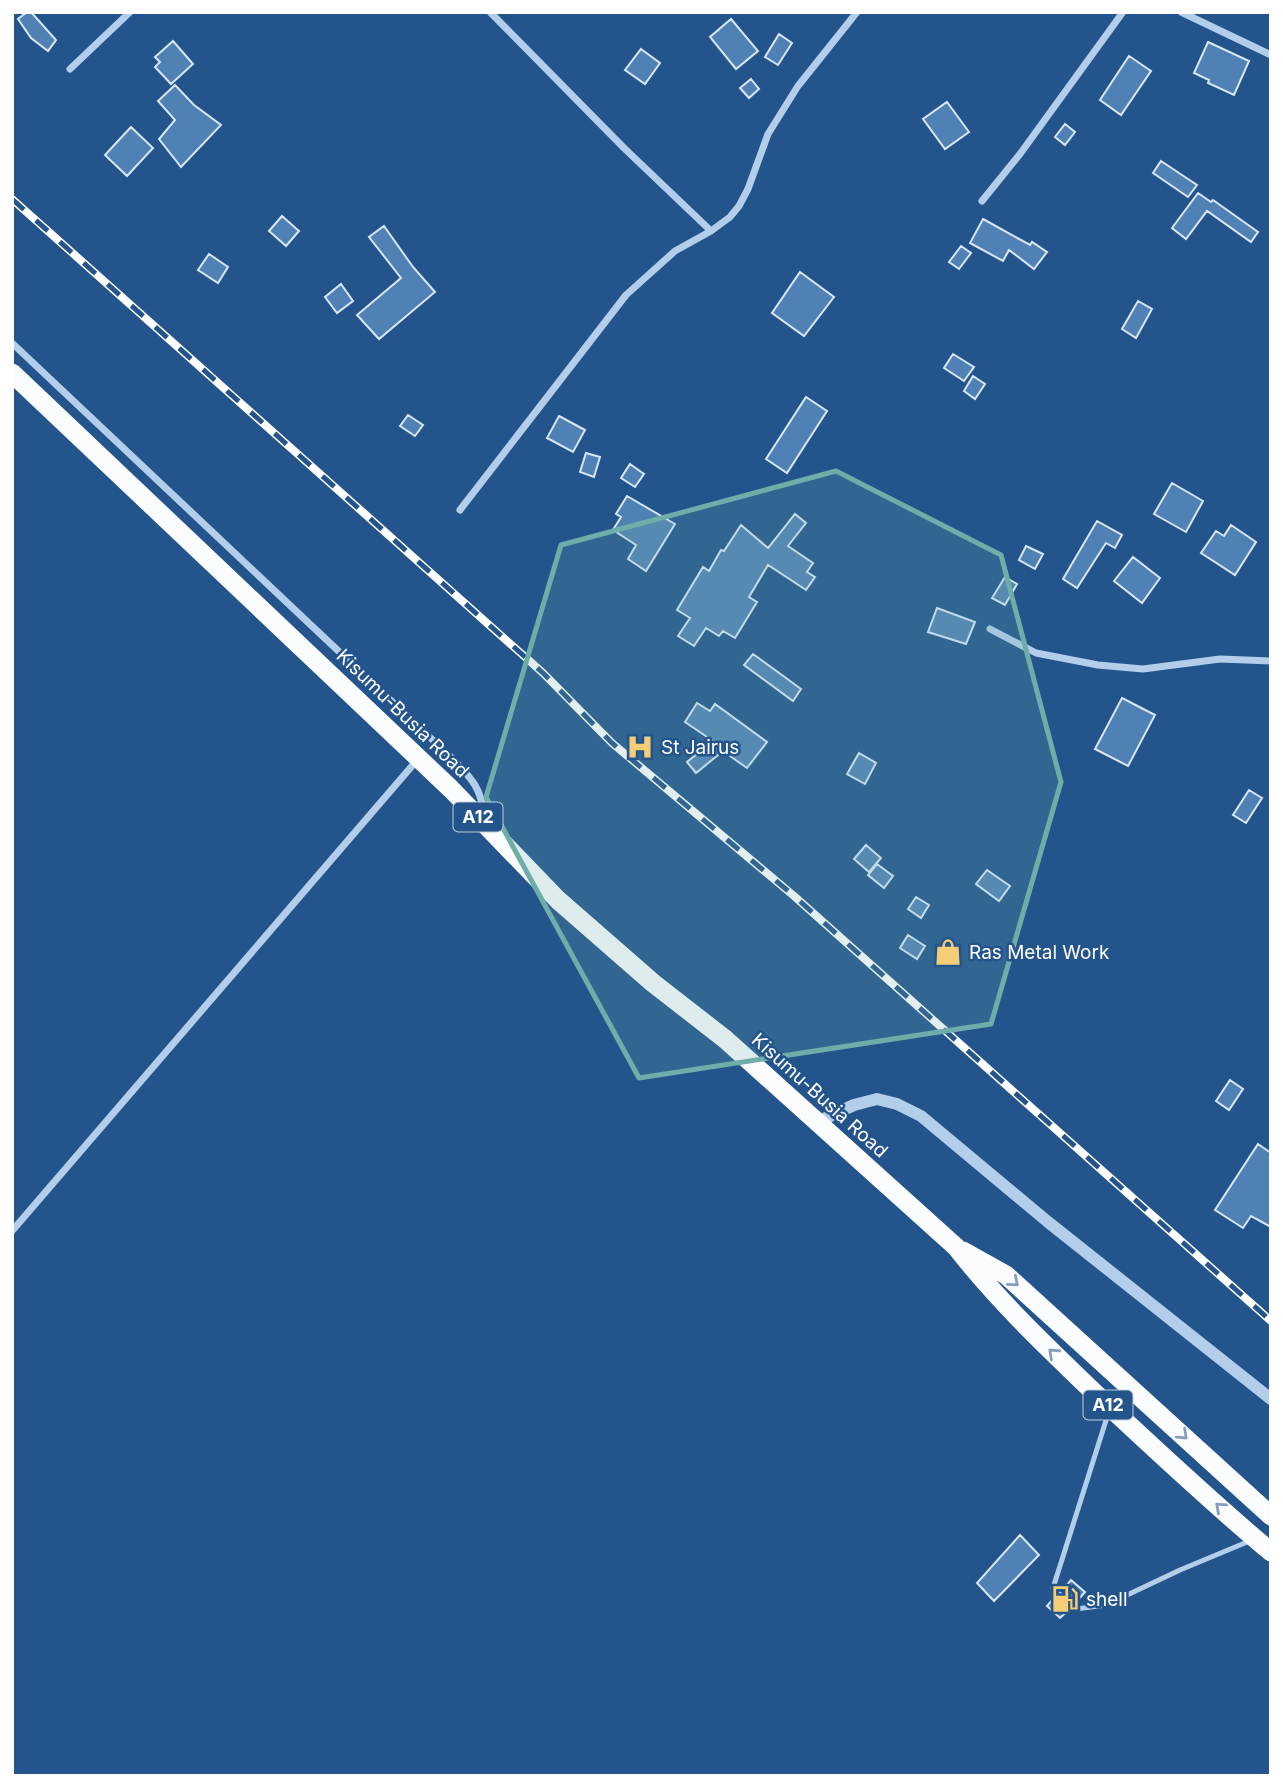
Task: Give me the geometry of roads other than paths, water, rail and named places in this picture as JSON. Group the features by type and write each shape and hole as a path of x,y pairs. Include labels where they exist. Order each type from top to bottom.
{"highway":[{"name":"Kisumu-Busia Road","path":"12,373 418,758 558,900 653,983 724,1040 956,1247"},
{"name":"A12","path":"956,1247 986,1286 1111,1408 1271,1552"},
{"name":"A12","path":"956,1247 1006,1275 1271,1516"}],"street":[{"path":"70,69 130,12"},
{"path":"490,12 624,148 711,231"},
{"path":"460,510 626,295 675,251 711,231 730,217 739,206 768,134 799,86 857,12"},
{"path":"982,201 1123,12"},
{"path":"1181,12 1271,55"},
{"path":"12,343 471,777 481,794 485,823"},
{"path":"990,629 1036,653 1098,665 1143,669 1220,659 1271,661"},
{"path":"12,1231 418,758"},
{"path":"817,1122 855,1105 877,1099 897,1104 921,1116 1048,1222 1271,1399"}],"lane":[{"path":"1111,1408 1053,1588 1064,1599 1076,1609 1106,1605 1255,1539"}],"railway":[{"path":"12,199 543,673 612,743 794,896 1271,1321"}],"place":[{"name":"St Jairus","path":"640,747"},
{"name":"Ras Metal Work","path":"948,952"},
{"name":"shell","path":"1065,1599"}]}
